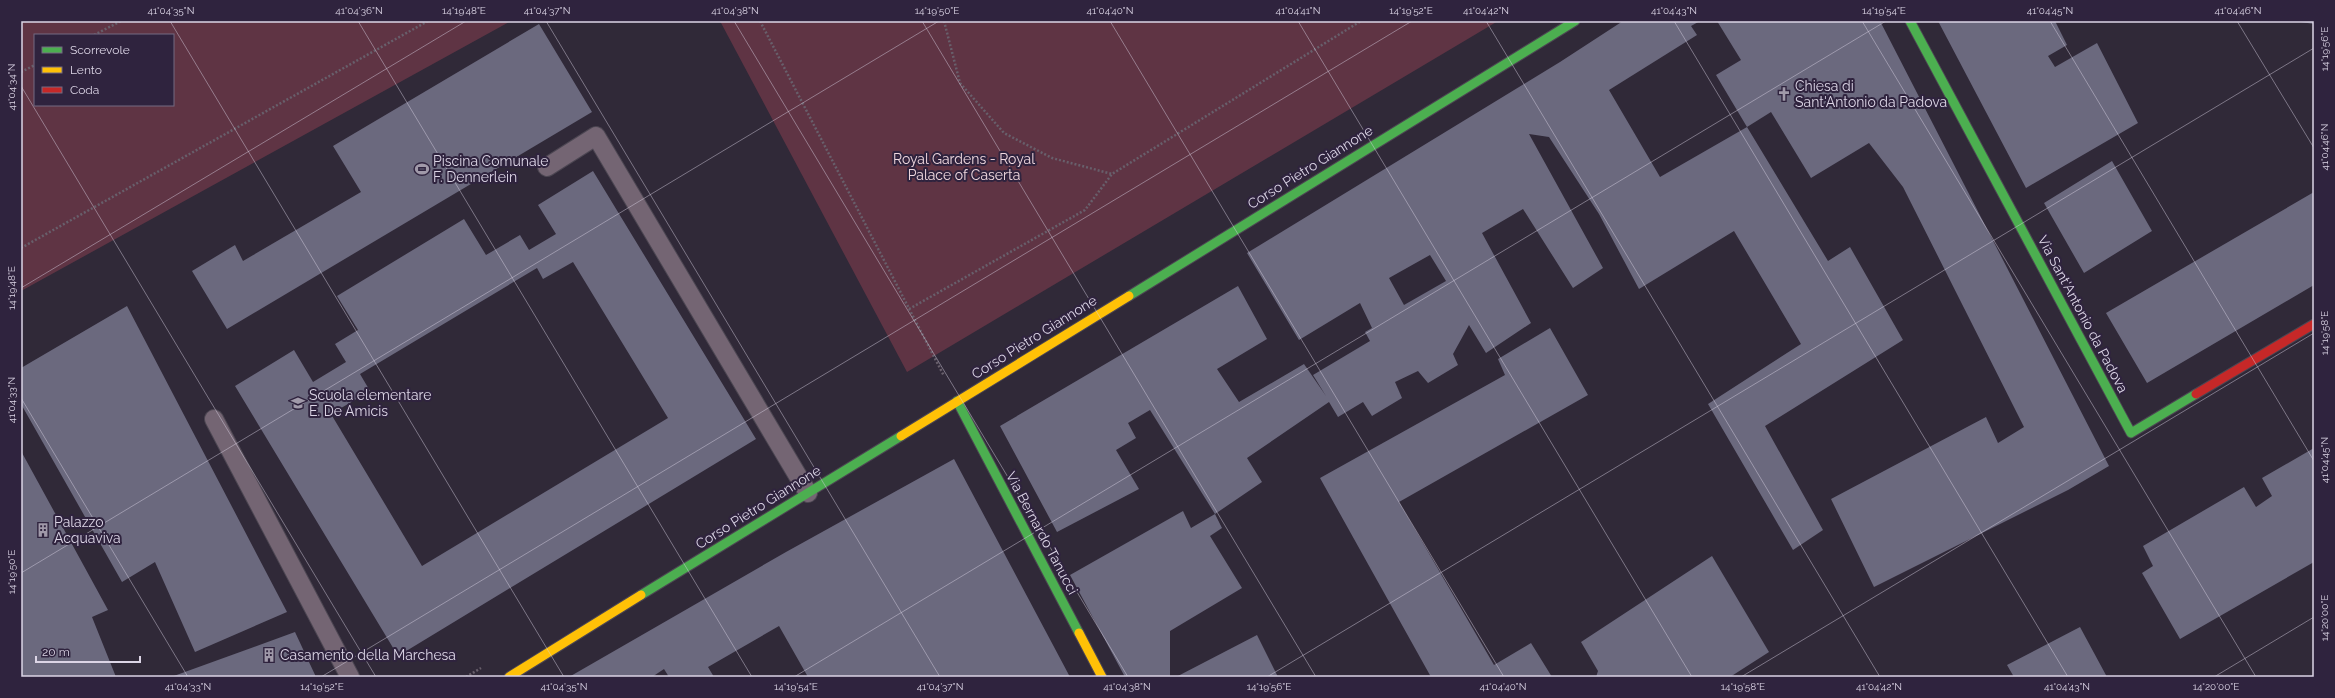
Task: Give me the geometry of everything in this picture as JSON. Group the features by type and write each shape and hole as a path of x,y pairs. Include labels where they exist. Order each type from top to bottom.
{"street":[{"name":"Corso Pietro Giannone","path":"509,677 1574,21"},
{"name":"Via Sant'Antonio da Padova","path":"1910,21 2131,433 2314,324"},
{"name":"Via Bernardo Tanucci","path":"957,401 1102,677"}],"lane":[{"path":"547,167 596,136 808,493"},
{"path":"214,419 350,677"}],"path":[{"path":"96,34 121,21"},
{"path":"21,248 428,21"},
{"path":"760,21 957,401"},
{"path":"944,21 960,83 1004,133 1052,158 1112,174"},
{"path":"909,309 1085,210 1112,174 1361,21"},
{"path":"21,72 34,66"}],"green space":[{"path":"21,21 511,21 21,291"},
{"name":"Royal Gardens - Royal Palace of Caserta","path":"720,21 1498,21 907,372"}],"building":[{"path":"1623,21 1700,21 1691,26 1697,35 1609,90 1660,177 1747,127 1828,261 1850,247 1903,340 1765,426 1823,530 1793,550 1708,404 1801,344 1734,231 1639,289 1599,214 1549,137 1529,134 1603,268 1573,288 1523,209 1482,233 1531,323 1486,353 1469,325 1453,354 1458,365 1428,383 1418,371 1395,382 1402,398 1372,416 1363,402 1338,417 1329,402 1247,458 1262,482 1215,514 1150,410 1128,423 1136,438 1116,450 1139,489 1057,532 1000,426 1238,286 1267,339 1217,369 1239,402 1304,364 1326,396 1313,375 1370,341 1365,332 1372,328 1360,303 1299,340 1247,253 1560,62","holes":["1430,255 1446,281 1404,305 1389,278"]},
{"path":"1717,21 1880,21 2109,466 2068,490 1874,587 1831,499 1986,417 1998,443 2024,427 1903,187 1869,143 1811,178 1771,112 1747,127 1716,75 1741,60"},
{"path":"1938,21 2055,21 2067,45 2048,56 2055,67 2097,43 2138,123 2026,188"},
{"path":"2314,21 2314,24 2301,22"},
{"name":"Piscina Comunale F. Dennerlein","path":"539,24 592,112 227,329 192,271 235,245 243,261 361,192 333,146"},
{"path":"2112,161 2152,231 2084,273 2044,203"},
{"name":"Scuola elementare E. De Amicis","path":"593,171 756,439 398,656 235,386 294,350 313,382 346,362 335,344 358,330 337,296 464,219 486,255 520,235 529,250 556,234 538,205","holes":["573,262 668,418 422,566 331,414 370,391 360,374 537,268 543,279"]},
{"path":"2314,192 2314,285 2147,383 2106,313"},
{"path":"127,306 287,612 195,652 155,562 122,582 21,404 21,368"},
{"path":"1550,328 1588,395 1399,502 1494,665 1531,643 1552,677 1431,677 1320,478 1505,375 1498,359"},
{"path":"2314,448 2314,562 2180,639 2142,573 2153,566 2143,546 2244,487 2256,507 2272,496 2262,478"},
{"name":"Palazzo Acquaviva","path":"21,451 108,610 92,617 116,677 21,677"},
{"path":"954,459 1070,677 808,677 779,626 708,667 714,677 669,677 664,669 652,677 569,677 786,552"},
{"path":"1183,511 1191,528 1215,514 1222,528 1210,536 1242,588 1170,631 1170,677 1125,677 1070,575"},
{"path":"1712,556 1769,652 1730,677 1596,677 1598,671 1581,642"},
{"path":"2080,627 2107,677 2014,677 2007,665"},
{"name":"Casamento della Marchesa","path":"295,632 316,677 171,677"},
{"path":"1257,635 1278,677 1176,677"}],"traffic: fast":[{"path":"1129,296 1575,21"},
{"path":"1910,21 2131,433 2196,394"},
{"path":"957,401 1079,633"},
{"path":"641,595 901,436"}],"traffic: slow":[{"path":"901,436 1129,296"},
{"path":"509,677 641,595"},
{"path":"1079,633 1102,677"}],"traffic: jam":[{"path":"2196,394 2314,324"}],"place":[{"name":"Chiesa di Sant'Antonio da Padova","path":"1784,94"},
{"name":"Piscina Comunale F. Dennerlein","path":"422,169"},
{"name":"Scuola elementare E. De Amicis","path":"298,403"},
{"name":"Palazzo Acquaviva","path":"43,530"},
{"name":"Casamento della Marchesa","path":"269,655"}]}
